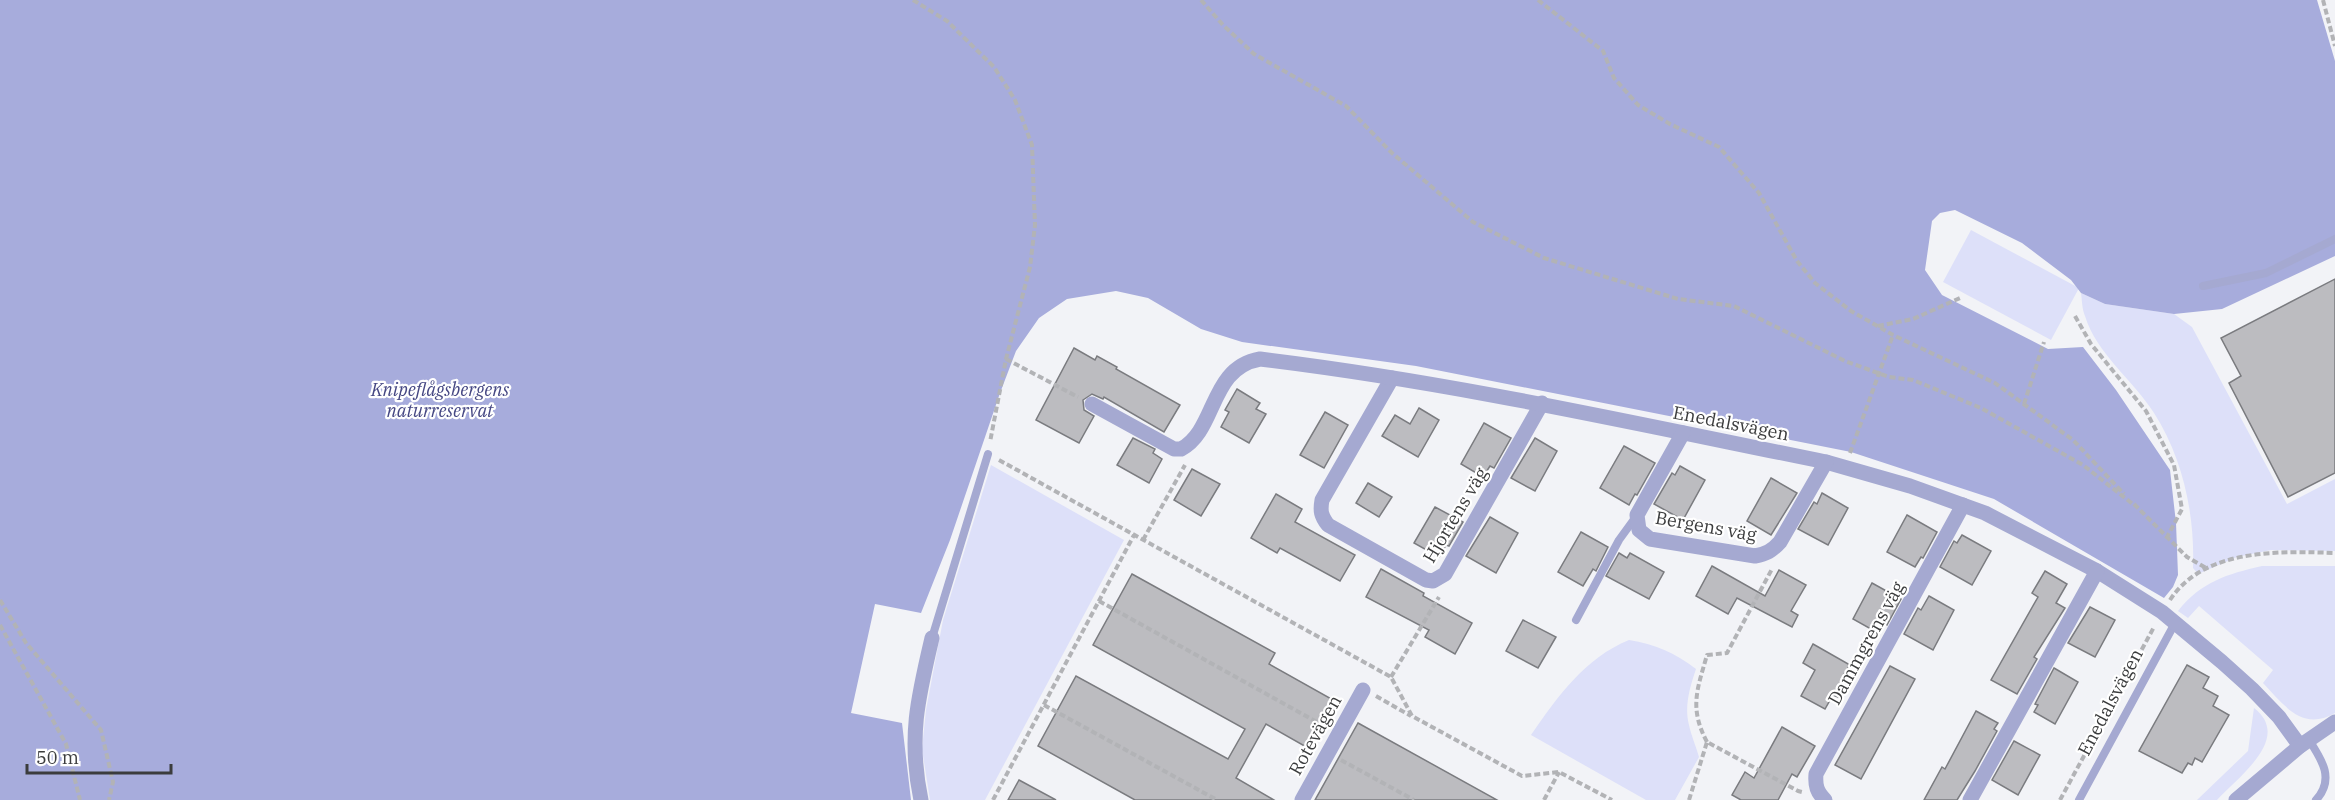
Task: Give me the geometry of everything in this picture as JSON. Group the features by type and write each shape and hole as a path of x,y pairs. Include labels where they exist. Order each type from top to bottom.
{"street":[{"name":"Enedalsvägen","path":"1187,446 1193,441 1228,377 1239,366 1260,359 1542,403 1845,467 1910,486 1963,505 2009,524 2097,571 2175,622 2252,689 2304,743"},
{"name":"Hjortens väg","path":"1392,378 1322,500 1320,510 1322,518 1328,525 1426,580 1439,578 1445,574 1542,403"},
{"path":"1092,404 1174,449 1187,446"},
{"name":"Bergens väg","path":"1683,433 1637,515 1639,530 1650,539 1755,556 1773,551 1780,543 1826,462"},
{"name":"Dammgrens väg","path":"1821,796 1815,783 1816,774 1963,505"},
{"path":"1970,800 2097,571"},
{"path":"921,800 915,760 914,729 932,638"},
{"name":"Rotevägen","path":"1302,800 1363,690"},
{"path":"2236,800 2304,743 2335,723"}],"lane":[{"path":"2202,286 2266,273 2335,239"},
{"path":"932,638 988,454"},
{"path":"1575,620 1619,540 1637,515"},
{"name":"Enedalsvägen","path":"2079,800 2175,622"},
{"path":"2304,743 2328,770 2328,783 2323,794 2316,800"}],"path":[{"path":"914,0 947,21 994,67 1015,100 1032,145 1035,225 1030,267 1006,360 988,454 1391,677 1412,716"},
{"path":"1201,0 1223,25 1254,54 1346,106 1392,153 1473,222 1544,258 1678,299 1734,306 1845,361 1888,377 1913,380 1981,408 2083,465 2134,505"},
{"path":"1538,0 1603,51 1614,78 1638,105 1719,147 1759,193 1797,261 1815,283 1851,311 1877,327 1995,382 2073,440 2166,539 2187,557 2206,568"},
{"path":"2323,0 2335,46"},
{"path":"1877,327 1913,319 1960,298"},
{"path":"2075,316 2091,344 2146,411 2174,465 2182,509 2166,539"},
{"path":"1845,467 1893,335"},
{"path":"2024,404 2044,342"},
{"path":"1006,360 1092,404"},
{"path":"1143,540 1186,464 1187,446"},
{"path":"993,800 1134,535"},
{"path":"1773,551 1772,569 1727,653 1707,655 1696,699 1696,714 1707,742 1798,791 1821,796"},
{"path":"1391,677 1439,596 1439,578"},
{"path":"0,600 26,643 101,730 113,782 109,800"},
{"path":"1099,601 1338,734"},
{"path":"0,625 66,744 80,800"},
{"path":"1363,690 1522,776 1559,772 1612,800"},
{"path":"1044,705 1217,800"},
{"path":"1689,800 1707,742"},
{"path":"1328,753 1414,800"},
{"path":"1544,800 1559,772"}],"shaded area":[{"path":"1971,230 2079,288 2051,340 1943,282"},
{"path":"2081,293 2105,304 2174,314 2192,327 2287,504 2335,479 2335,551 2271,550 2237,557 2198,574 2193,568 2192,528 2185,488 2173,449 2146,401 2106,355 2090,329 2084,313"},
{"path":"991,465 1124,540 985,800 930,800 922,749 926,710 943,620"},
{"path":"2262,566 2335,566 2335,713 2313,719 2303,718 2294,713 2263,683 2273,670 2199,606 2188,618 2178,611 2205,586 2237,572"},
{"path":"1629,640 1664,650 1696,669 1687,711 1699,757 1675,800 1646,800 1531,735 1562,693 1586,668 1599,657"},
{"path":"2254,708 2264,720 2268,732 2258,757 2217,800 2197,800 2248,751"}],"green space":[{"name":"Knipeflågsbergens naturreservat","path":"0,0 2317,0 2335,61 2335,256 2222,309 2174,314 2105,304 2081,293 2071,280 2022,243 1955,210 1940,213 1932,221 1925,270 1942,295 2048,349 2083,347 2116,390 2170,470 2176,523 2178,575 2173,587 2164,598 1994,499 1851,452 1416,366 1242,342 1201,329 1148,298 1116,291 1067,299 1039,318 1016,351 950,540 921,613 875,604 851,713 902,723 911,800 0,800"}],"building":[{"path":"2335,279 2335,473 2288,497 2229,383 2241,376 2221,338"},
{"path":"1074,348 1095,360 1097,356 1180,405 1164,432 1104,397 1103,399 1092,394 1083,400 1084,410 1094,416 1079,443 1036,420"},
{"path":"1237,389 1260,403 1256,409 1266,414 1249,443 1221,427 1229,412 1225,410"},
{"path":"1419,408 1439,420 1418,457 1382,436 1395,415 1410,424"},
{"path":"1325,412 1348,425 1324,468 1300,455"},
{"path":"1484,423 1511,438 1494,468 1490,466 1483,477 1461,464"},
{"path":"1133,438 1155,449 1153,453 1162,459 1149,483 1117,465"},
{"path":"1535,438 1557,451 1535,491 1511,478"},
{"path":"1624,446 1655,463 1629,505 1600,488"},
{"path":"1680,466 1705,480 1683,520 1654,504 1672,473 1675,475"},
{"path":"1192,469 1220,484 1201,516 1174,500"},
{"path":"1771,478 1797,493 1771,535 1747,521"},
{"path":"1368,483 1392,497 1379,517 1356,503"},
{"path":"1822,493 1848,508 1828,545 1798,529 1814,502 1817,504"},
{"path":"1276,494 1302,509 1295,522 1355,555 1340,581 1280,548 1277,553 1251,538"},
{"path":"1435,507 1463,522 1449,546 1446,545 1439,557 1414,543"},
{"path":"1907,515 1937,532 1923,558 1921,557 1915,567 1887,552"},
{"path":"1490,517 1518,533 1496,573 1466,556"},
{"path":"1581,532 1608,547 1596,571 1593,569 1583,586 1558,572"},
{"path":"1962,535 1991,551 1972,585 1940,567 1954,541 1957,543"},
{"path":"1619,553 1627,558 1630,553 1664,572 1649,599 1606,576"},
{"path":"1712,566 1765,596 1779,570 1806,585 1791,611 1798,615 1792,627 1737,598 1728,614 1696,596"},
{"path":"1381,569 1472,623 1455,654 1425,637 1429,630 1366,597"},
{"path":"2045,571 2067,584 2056,603 2065,608 2034,657 2037,659 2017,694 1991,680 2038,597 2032,593"},
{"path":"1132,574 1275,653 1269,664 1335,701 1308,748 1266,724 1236,778 1274,800 1135,800 1038,746 1076,676 1228,759 1245,729 1093,645"},
{"path":"1872,583 1901,599 1887,625 1884,623 1878,633 1853,619"},
{"path":"1929,596 1954,610 1933,650 1904,634 1918,608 1921,610"},
{"path":"2090,607 2115,620 2095,657 2068,643"},
{"path":"1523,620 1556,637 1538,668 1506,651"},
{"path":"1813,644 1850,665 1844,674 1849,677 1838,697 1833,695 1825,709 1801,696 1815,670 1803,663"},
{"path":"2187,665 2209,677 2203,688 2218,696 2213,706 2229,715 2202,762 2195,758 2192,765 2188,763 2182,773 2139,751"},
{"path":"1890,666 1915,679 1861,779 1835,765"},
{"path":"2054,668 2078,682 2055,724 2034,712 2038,705 2035,704"},
{"path":"1976,711 1998,723 1994,729 1997,731 1975,771 1957,800 1924,800 1942,767 1945,769"},
{"path":"1358,723 1497,800 1315,800"},
{"path":"1782,727 1815,746 1797,777 1792,774 1778,800 1741,800 1732,795 1745,772 1754,778"},
{"path":"2014,741 2040,755 2018,795 1992,780"},
{"path":"1019,780 1056,800 1008,800"}]}
